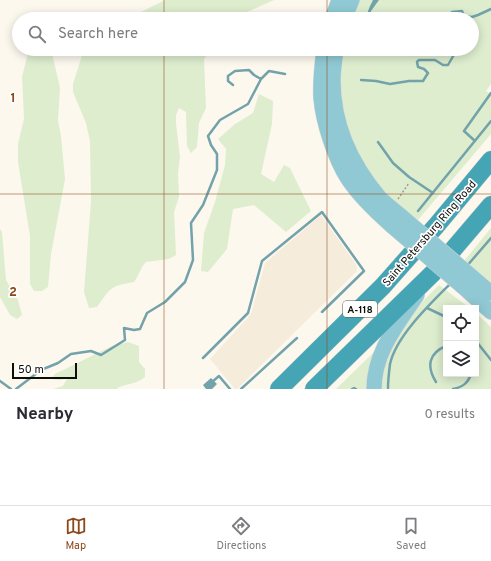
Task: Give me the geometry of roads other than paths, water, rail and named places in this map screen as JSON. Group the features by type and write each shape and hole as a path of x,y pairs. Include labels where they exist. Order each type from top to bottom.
{"highway":[{"name":"Saint Petersburg Ring Road","path":"279,389 383,286 491,160"},
{"name":"А-118","path":"314,389 433,273 491,206"}],"main road":[{"path":"335,12 339,0"},
{"path":"347,12 352,0"},
{"path":"323,56 321,98 328,133 336,155 348,179 371,207 396,221 491,312"},
{"path":"335,56 332,79 334,105 339,127 347,148 360,172 396,221 420,250 463,284 491,293"},
{"path":"374,389 377,365 381,352 390,336 433,273"},
{"path":"463,284 473,305"},
{"path":"479,312 491,323"}],"water":[{"path":"373,0 379,0 371,12 368,12"},
{"path":"211,378 217,384 212,389 206,389 203,385"}],"waterway":[{"path":"479,15 491,9"},
{"path":"452,12 462,12"},
{"path":"361,80 390,84 409,81 423,81 428,73 424,69 418,67 417,62 419,60 435,60 443,65 448,65 453,56"},
{"path":"233,85 228,81 228,76 235,71 249,70 261,79"},
{"path":"16,389 41,370 58,363 71,354 91,351 101,355 125,340 124,328 134,330 140,329 147,313 165,302 185,282 193,260 191,223 203,205 217,170 217,154 211,145 208,136 220,120 248,104 261,79 269,71 285,74"},
{"path":"475,141 464,131 491,93"},
{"path":"418,211 491,121"},
{"path":"378,142 393,163 409,177 433,193"},
{"path":"203,358 248,313 262,261 322,212 364,271 322,312"},
{"path":"466,267 491,238"},
{"path":"388,388 390,364 399,342 415,320 451,283"},
{"path":"427,308 443,316"},
{"path":"241,389 297,338"},
{"path":"479,345 491,360"},
{"path":"436,382 430,365 433,356 443,348"},
{"path":"212,382 219,376 230,389"},
{"path":"453,389 465,384 470,377"},
{"path":"0,381 11,389"},
{"path":"352,389 356,389"}]}
